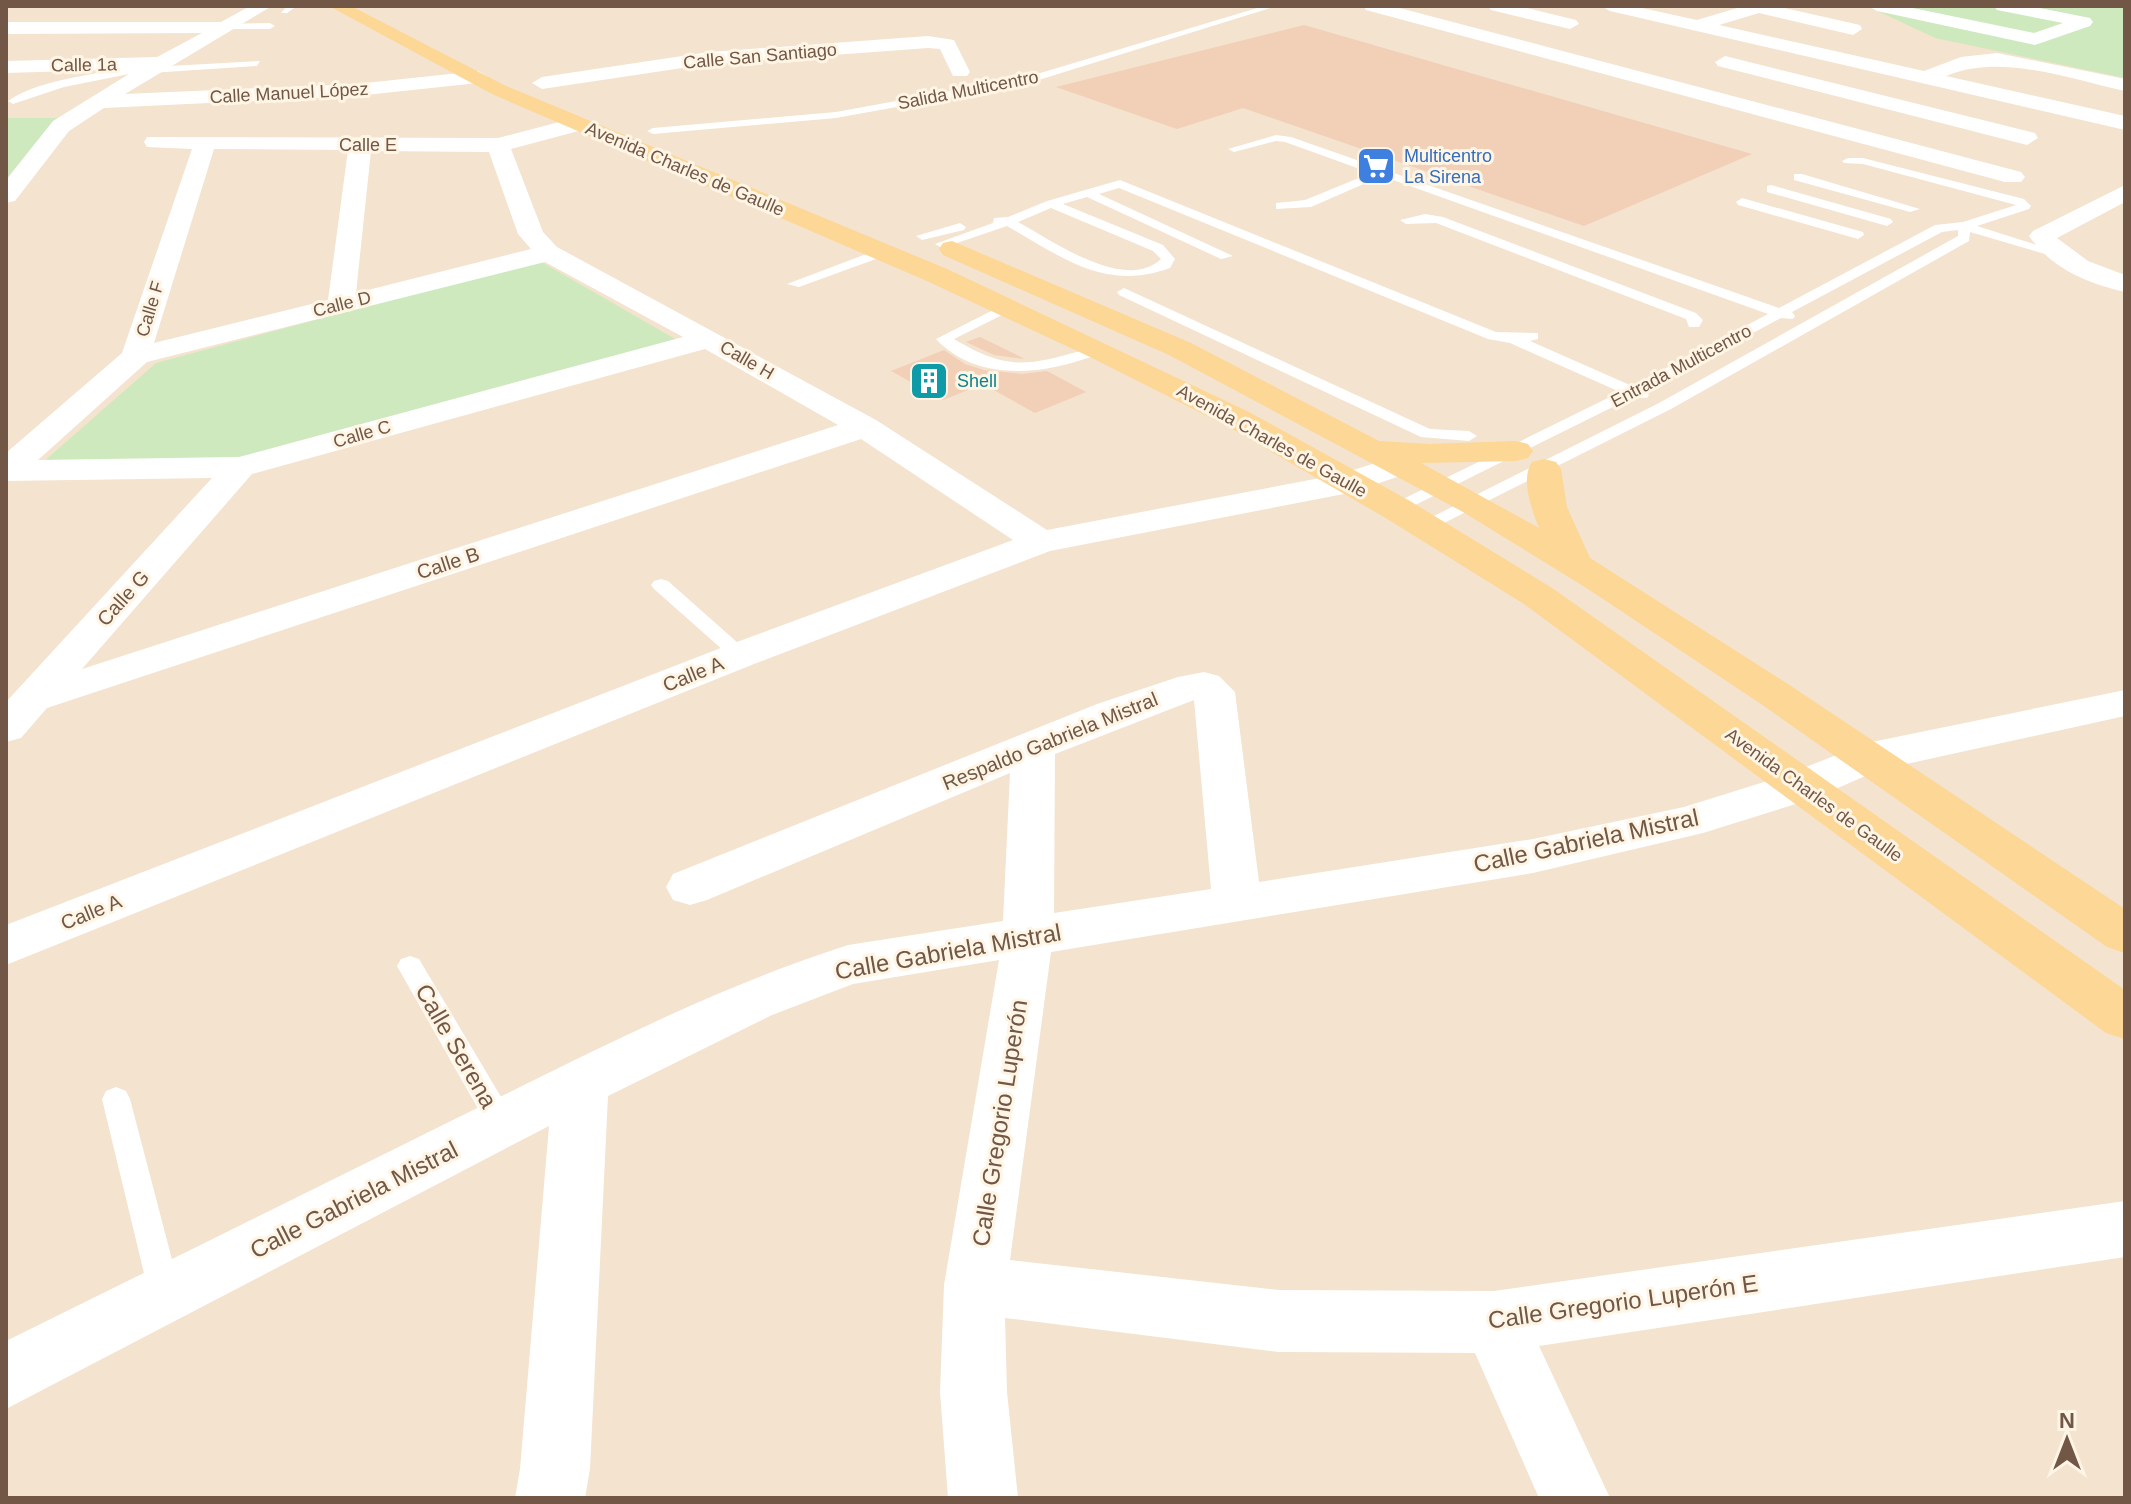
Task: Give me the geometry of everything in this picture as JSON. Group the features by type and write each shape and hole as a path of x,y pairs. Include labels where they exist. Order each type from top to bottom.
{"main road":[{"name":"Avenida Charles de Gaulle","path":"338,6 499,90 578,124 646,134 932,240 1180,349 1475,505 1575,566 1764,687 2125,934"},
{"name":"Avenida Charles de Gaulle","path":"386,6 882,252 1099,350 1238,419 1397,509 1538,596 1660,682 1799,787 2125,1018"},
{"path":"1384,456 1430,454 1530,460 1553,521 1575,566"}],"street":[{"name":"Calle 1a","path":"102,28 142,6"},
{"path":"6,196 61,126 152,66 263,6"},
{"path":"1497,6 1570,24"},
{"path":"1610,6 2125,123"},
{"path":"1654,39 1758,6 1853,29"},
{"path":"1877,6 2035,39 2084,22 2003,6"},
{"path":"1386,7 2013,177"},
{"path":"6,29 223,27"},
{"name":"Calle San Santiago","path":"542,83 709,58 928,42 947,44 960,72"},
{"path":"1703,56 2027,138"},
{"path":"1810,124 1961,63 1980,59 2017,61 2125,85"},
{"path":"1980,59 2125,93"},
{"path":"6,78 28,66"},
{"name":"Calle 1a","path":"6,67 152,66"},
{"name":"Calle Manuel López","path":"99,102 356,90 478,77"},
{"name":"Calle E","path":"155,142 498,145 578,124"},
{"name":"Calle F","path":"6,471 136,356 143,326 205,143"},
{"path":"341,304 360,145"},
{"name":"Calle H","path":"498,145 531,234 548,253 865,427 1041,542"},
{"path":"2125,192 2042,236 2052,252 2125,284"},
{"name":"Calle D","path":"136,356 548,253"},
{"name":"Calle C","path":"6,471 240,467 709,339"},
{"name":"Calle B","path":"32,699 865,427"},
{"name":"Calle A","path":"6,946 740,655 1041,542 1349,483 1384,456"},
{"name":"Calle G","path":"6,728 240,467"},
{"name":"Respaldo Gabriela Mistral","path":"690,887 1033,747 1193,686 1208,687 1214,692 1237,903"},
{"name":"Calle Gabriela Mistral","path":"6,1376 503,1126 581,1083 753,1000 834,969 902,954 1028,938 1594,844 1687,822 1799,787 1867,758 2125,703"},
{"name":"Calle Gregorio Luperón","path":"983,1498 973,1396 975,1285 1028,938 1033,747"},
{"path":"550,1498 555,1469 581,1083"},
{"name":"Calle Gregorio Luperón E","path":"975,1285 1279,1321 1494,1322 2125,1229"},
{"path":"1494,1322 1575,1498"}],"lane":[{"name":"Salida Multicentro","path":"646,134 836,115 1029,80 1273,6"},
{"path":"223,27 270,26"},
{"path":"13,101 62,84 152,66 257,63"},
{"path":"1234,149 1276,138 1287,139 1809,324"},
{"name":"Entrada Multicentro","path":"1426,527 1475,505 1530,460 1634,391 1939,228 1964,226 2025,206 2020,202 1863,161 1845,165 1899,185"},
{"path":"1280,206 1307,204 1380,173"},
{"path":"1798,177 1914,209"},
{"path":"932,240 1120,184 1493,336 1514,339 1665,406"},
{"path":"1771,189 1887,222"},
{"path":"1087,193 1226,256"},
{"path":"1742,202 1858,235"},
{"path":"1005,220 1064,251 1117,273 1147,272 1165,265 1168,259 1158,248 1051,204"},
{"path":"932,240 977,234 1005,220"},
{"path":"1406,220 1439,220 1691,316 1696,320 1694,324"},
{"path":"1964,226 2052,252"},
{"name":"Entrada Multicentro","path":"1397,509 1443,488 1530,460 1665,406 1964,238 1964,226"},
{"path":"794,284 882,252"},
{"path":"1124,292 1427,434 1469,436"},
{"path":"1007,307 943,339 954,347 1012,368 1053,363 1099,350"},
{"path":"1514,339 1533,336"},
{"path":"661,585 740,655"},
{"name":"Calle Serena","path":"410,966 503,1126"},
{"path":"116,1099 165,1294"}],"shaded area":[{"path":"6,6 2125,6 2125,1498 6,1498"}],"green space":[{"path":"1867,6 2125,6 2125,78 1935,38"},
{"path":"6,118 63,118 6,186"},
{"path":"538,260 677,340 262,456 42,463 156,363"}],"building":[{"path":"1304,25 1752,154 1584,226 1243,108 1177,129 1056,87"},
{"path":"980,337 1024,359 994,355 966,342"},
{"path":"944,350 965,364 984,370 1022,374 1047,371 1086,392 1035,413 983,384 943,400 891,371"}],"place":[{"name":"Multicentro La Sirena","path":"1376,166"},
{"name":"Shell","path":"929,381"}]}
